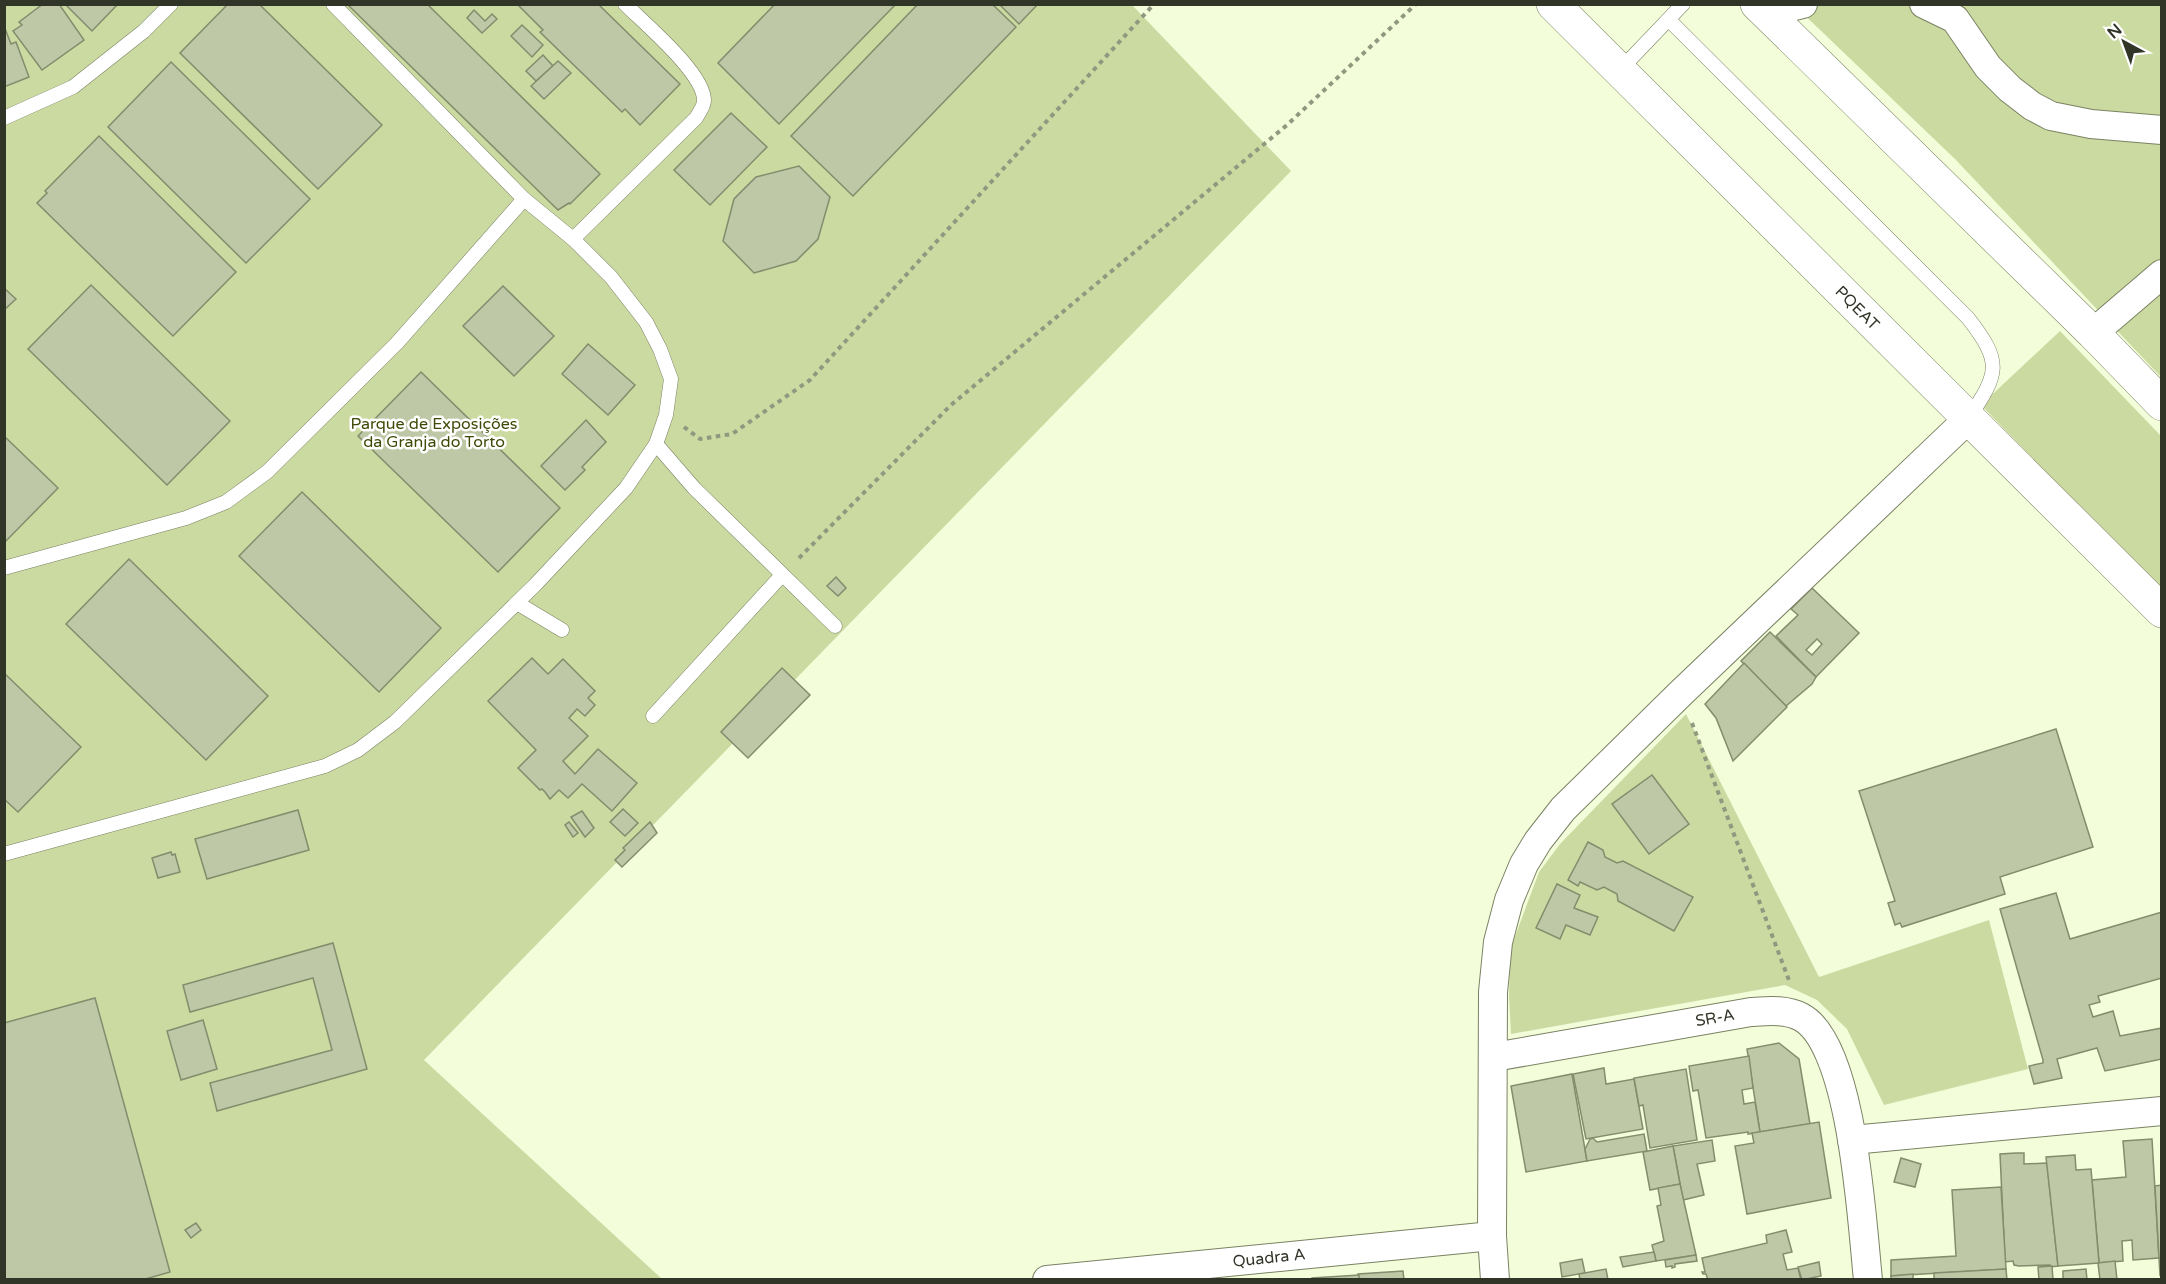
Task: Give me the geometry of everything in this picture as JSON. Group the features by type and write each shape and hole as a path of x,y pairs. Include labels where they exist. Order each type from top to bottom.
{"street":[{"name":"PQEAT","path":"1552,4 2162,611"},
{"path":"1761,9 1803,4"},
{"path":"1924,4 1955,19 1988,67 2010,89 2032,106 2051,116 2091,124 2162,130"},
{"path":"1761,9 2093,333 2162,404"},
{"path":"2093,333 2162,274"},
{"path":"1495,1280 1492,1236 1493,992 1498,942 1509,900 1524,864 1538,841 1563,809 1968,418"},
{"name":"SR-A","path":"1494,1057 1751,1012 1785,1011 1803,1017"},
{"path":"1803,1017 1828,1048 1840,1080 1852,1140 1868,1280"},
{"path":"1852,1140 2162,1111"},
{"name":"Quadra A","path":"1047,1280 1492,1236"}],"lane":[{"path":"4,118 73,87 144,32 171,4"},
{"path":"4,854 325,766 358,750 395,722 517,603 626,488 656,444 666,415 671,379 660,349 646,322 616,284 573,239 524,199 333,4"},
{"path":"573,239 696,118 704,102 702,87 691,70 625,4"},
{"path":"1620,70 1683,4"},
{"path":"1669,20 1968,318 1987,342 1992,359 1992,375 1988,389 1968,418"},
{"path":"4,568 186,518 226,502 267,472 397,343 524,199"},
{"path":"656,444 694,488 835,626"},
{"path":"653,716 782,575"},
{"path":"517,603 562,630"}],"path":[{"path":"666,415 700,439 732,434 810,381 1154,4"},
{"path":"782,575 951,405 1287,125 1416,4"},
{"path":"1681,693 1803,1017"}],"green space":[{"name":"Parque de Exposições da Granja do Torto","path":"5,5 1132,5 1291,171 424,1060 662,1279 5,1280"},
{"path":"1794,5 2161,5 2161,377 1955,159"},
{"path":"2060,331 2161,436 2161,591 1981,405"},
{"path":"1686,714 1819,977 1989,920 2028,1069 1884,1105 1847,1029 1817,1000 1785,985 1511,1034 1510,950 1539,872 1560,844"}],"building":[{"path":"43,4 59,4 84,40 42,70 13,31 22,25 19,22"},
{"path":"65,4 118,4 92,31"},
{"path":"228,4 259,4 382,125 318,189 180,53"},
{"path":"347,4 427,4 600,174 570,204 558,210"},
{"path":"517,4 598,4 680,84 640,125 625,109 622,112 540,32 543,30"},
{"path":"775,4 896,4 779,124 718,63"},
{"path":"918,4 992,4 1016,27 853,196 791,136"},
{"path":"999,4 1038,4 1019,24"},
{"path":"474,10 485,21 492,14 497,19 482,33 467,18"},
{"path":"522,25 543,45 532,57 511,36"},
{"path":"4,26 11,44 16,42 29,77 4,87"},
{"path":"543,55 553,66 536,81 526,71"},
{"path":"558,61 571,73 544,99 531,86"},
{"path":"171,62 310,199 246,263 108,127"},
{"path":"731,113 767,147 710,205 674,170"},
{"path":"99,136 236,272 173,336 37,203 47,193 45,191"},
{"path":"799,166 830,197 818,239 796,261 754,273 723,241 734,199 756,177"},
{"path":"91,285 230,421 167,485 28,349"},
{"path":"503,286 554,336 514,376 463,326"},
{"path":"4,288 16,299 4,310"},
{"path":"588,344 635,385 608,415 562,374"},
{"path":"421,372 560,508 498,572 358,436"},
{"path":"586,420 606,442 582,467 585,470 565,490 541,466"},
{"path":"4,436 58,488 4,543"},
{"path":"302,492 441,628 379,692 239,556"},
{"path":"129,559 268,696 206,760 66,624"},
{"path":"836,577 846,588 838,596 827,586"},
{"path":"1812,588 1859,633 1816,677 1776,636 1798,615 1791,609","holes":["1817,639 1822,644 1812,655 1806,650"]},
{"path":"1770,632 1816,677 1812,684 1786,706 1741,661"},
{"path":"532,658 548,674 563,659 595,691 588,698 595,705 585,716 577,709 569,718 588,736 563,761 575,774 598,749 637,783 612,811 582,784 568,798 559,790 550,799 518,768 536,750 488,701"},
{"path":"1744,663 1787,707 1733,761 1716,718 1705,704"},
{"path":"782,668 810,695 748,758 721,732"},
{"path":"4,673 81,747 18,812 4,799"},
{"path":"2056,729 2093,847 2000,877 2005,894 1902,927 1900,923 1895,925 1888,903 1895,901 1859,791"},
{"path":"1652,775 1689,824 1649,854 1612,804"},
{"path":"623,809 638,823 625,836 610,822"},
{"path":"298,810 309,850 207,879 195,839"},
{"path":"582,811 594,828 585,837 571,817"},
{"path":"569,822 578,833 573,837 565,825"},
{"path":"650,822 657,833 622,867 615,860 625,850 623,848"},
{"path":"1588,842 1603,850 1605,857 1617,863 1623,861 1693,897 1674,931 1618,901 1617,894 1604,887 1597,890 1580,882 1578,886 1568,880"},
{"path":"171,852 172,855 175,854 180,872 158,878 152,858"},
{"path":"1557,884 1580,895 1574,908 1598,917 1590,935 1566,925 1560,939 1536,928"},
{"path":"2056,893 2070,939 2162,912 2162,978 2098,996 2100,1002 2089,1005 2093,1017 2113,1011 2120,1036 2162,1028 2162,1059 2105,1071 2097,1048 2057,1059 2062,1078 2034,1084 2029,1066 2043,1063 2043,1060 2000,909"},
{"path":"333,943 367,1069 217,1111 210,1083 332,1050 313,978 190,1012 183,985"},
{"path":"95,998 170,1272 142,1280 4,1280 4,1023"},
{"path":"203,1020 217,1069 181,1080 167,1031"},
{"path":"1779,1043 1799,1059 1810,1124 1760,1132 1747,1049"},
{"path":"1749,1056 1753,1088 1742,1090 1744,1104 1755,1102 1760,1132 1706,1138 1698,1090 1693,1091 1689,1066"},
{"path":"1604,1068 1606,1084 1634,1079 1643,1129 1586,1139 1573,1074"},
{"path":"1686,1069 1697,1140 1650,1148 1643,1105 1639,1106 1634,1078"},
{"path":"1572,1074 1587,1161 1526,1172 1511,1086"},
{"path":"1819,1122 1831,1198 1747,1214 1735,1146 1754,1143 1752,1133"},
{"path":"1644,1134 1647,1151 1587,1161 1585,1149 1590,1139 1593,1138 1597,1142"},
{"path":"2152,1139 2159,1258 2133,1260 2132,1240 2122,1241 2123,1261 2099,1263 2092,1180 2126,1177 2123,1141"},
{"path":"1712,1140 1715,1161 1697,1164 1704,1195 1683,1200 1673,1146"},
{"path":"1673,1146 1680,1184 1650,1190 1643,1152"},
{"path":"2024,1153 2024,1164 2047,1163 2058,1266 2019,1266 2014,1265 2013,1261 2005,1262 2000,1154"},
{"path":"2075,1155 2076,1170 2091,1169 2099,1263 2058,1266 2046,1157"},
{"path":"1901,1158 1921,1164 1915,1187 1894,1182"},
{"path":"1680,1184 1696,1255 1656,1261 1652,1245 1664,1241 1657,1206 1661,1205 1658,1188"},
{"path":"2162,1185 2162,1258 2159,1258 2155,1186"},
{"path":"2001,1187 2006,1269 1891,1276 1891,1260 1956,1256 1952,1190"},
{"path":"196,1223 201,1230 191,1238 185,1230"},
{"path":"1786,1230 1792,1252 1783,1254 1787,1270 1798,1268 1801,1280 1708,1280 1706,1274 1703,1274 1702,1272 1705,1272 1702,1258 1767,1243 1766,1235"},
{"path":"1654,1252 1656,1261 1623,1267 1620,1257"},
{"path":"1696,1255 1697,1261 1675,1264 1672,1268 1672,1266 1666,1267 1665,1260"},
{"path":"2159,1258 2162,1258 2162,1274 2160,1275"},
{"path":"1582,1259 1585,1273 1562,1277 1560,1263"},
{"path":"2115,1261 2117,1280 2100,1280 2098,1263"},
{"path":"1819,1262 1821,1276 1802,1280 1798,1267"},
{"path":"2052,1266 2053,1280 2039,1280 2038,1267"},
{"path":"1606,1269 1608,1280 1580,1280 1579,1274"},
{"path":"2006,1269 2007,1280 1934,1280 1934,1273"},
{"path":"2086,1269 2087,1280 2063,1280 2063,1271"},
{"path":"1403,1271 1404,1280 1359,1280 1358,1274"},
{"path":"1913,1274 1913,1280 1891,1280 1891,1276"},
{"path":"1359,1275 1359,1280 1312,1280 1312,1278"}]}
